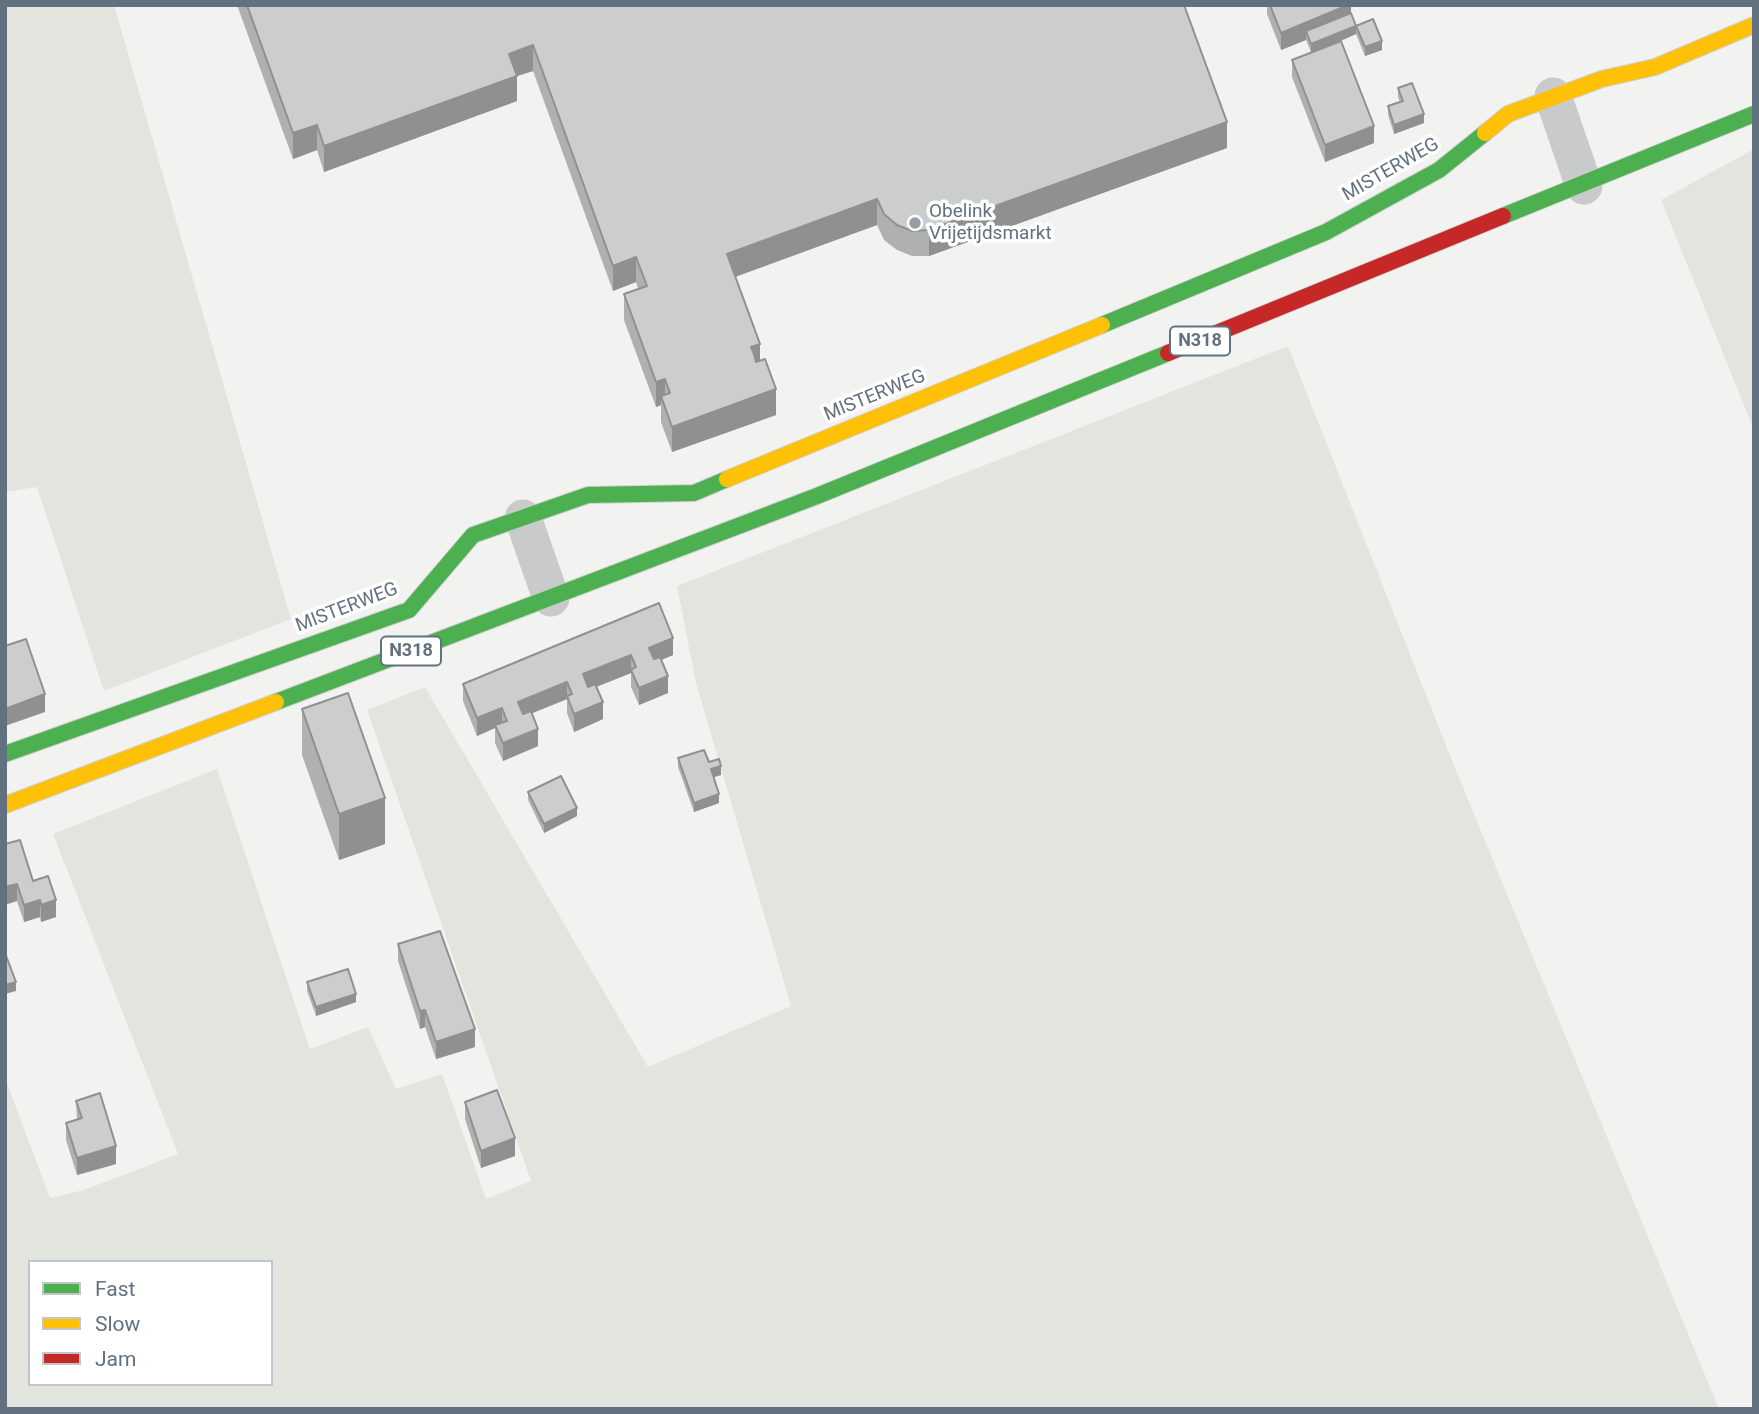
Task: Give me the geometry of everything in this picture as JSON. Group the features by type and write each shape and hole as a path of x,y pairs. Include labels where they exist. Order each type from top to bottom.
{"street":[{"name":"MISTERWEG","path":"5,754 409,610 474,535 588,495 694,493 1326,232 1439,170 1508,114 1602,79 1655,67 1754,25"},
{"path":"1553,96 1584,186"},
{"name":"N318","path":"5,805 817,496 1584,186 1754,114"},
{"path":"523,518 551,598"}],"shaded area":[{"path":"5,5 114,5 291,619 104,691 37,487 5,492"},
{"path":"1754,149 1754,430 1661,200"},
{"path":"1288,346 1455,768 1719,1409 5,1409 5,1078 50,1198 84,1190 178,1154 53,834 217,769 310,1049 368,1027 396,1089 442,1074 486,1199 531,1181 367,710 425,687 648,1067 791,1006 696,683 677,586"}],"building":[{"path":"247,5 1184,5 1227,122 929,230 912,231 897,225 884,214 877,199 727,254 760,344 751,347 756,362 765,359 776,389 672,427 661,396 670,393 665,379 656,382 624,294 647,286 636,257 613,266 533,45 509,54 517,76 324,146 317,125 293,133"},
{"path":"1270,5 1348,5 1281,33"},
{"path":"1351,13 1356,26 1311,44 1306,31"},
{"path":"1373,19 1382,41 1365,47 1356,26"},
{"path":"1341,41 1374,126 1325,145 1292,60"},
{"path":"1412,83 1424,114 1394,125 1388,106 1403,101 1398,88"},
{"path":"659,603 673,638 649,648 654,659 660,657 668,676 639,688 631,670 636,667 631,655 583,674 588,687 595,684 603,702 574,714 567,696 572,694 567,682 518,702 523,714 531,711 538,729 503,743 495,725 507,721 502,708 477,718 463,684"},
{"path":"26,639 45,694 5,709 5,646"},
{"path":"348,693 385,798 339,814 302,709"},
{"path":"704,750 709,762 719,759 721,766 711,769 719,794 694,803 678,758"},
{"path":"561,776 577,808 544,824 528,792"},
{"path":"20,840 33,881 48,876 56,900 41,905 40,900 24,905 17,884 5,887 5,844"},
{"path":"440,931 475,1029 436,1042 425,1010 420,1011 398,944"},
{"path":"5,953 16,982 5,985"},
{"path":"348,969 356,994 316,1007 307,982"},
{"path":"497,1090 515,1138 481,1151 465,1102"},
{"path":"100,1093 116,1146 77,1158 66,1123 82,1118 76,1101"}],"traffic: fast":[{"path":"1503,216 1754,114"},
{"path":"1102,325 1326,232 1439,170 1485,133"},
{"path":"276,702 817,496 1168,353"},
{"path":"5,754 409,610 473,535 588,495 694,493 727,479"}],"traffic: slow":[{"path":"1485,133 1508,114 1602,79 1655,67 1754,25"},
{"path":"727,479 1102,325"},
{"path":"5,805 276,702"}],"traffic: jam":[{"path":"1168,353 1503,216"}],"place":[{"name":"Obelink Vrijetijdsmarkt","path":"915,223"}]}
